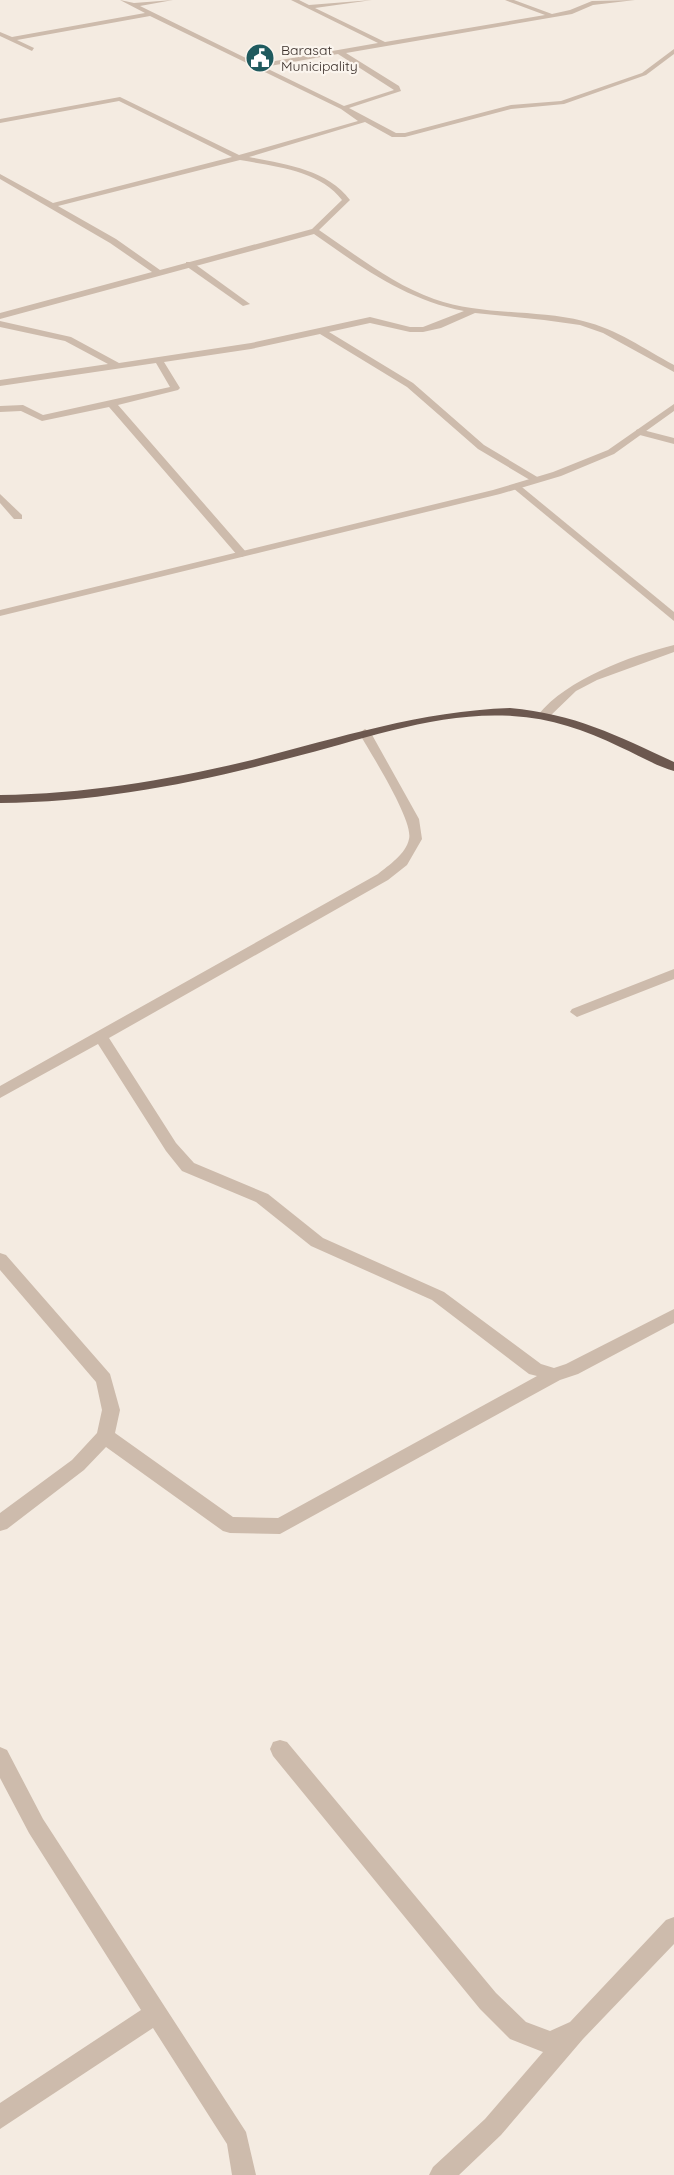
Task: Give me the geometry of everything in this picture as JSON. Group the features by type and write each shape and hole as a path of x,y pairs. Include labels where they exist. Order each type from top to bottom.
{"highway":[{"path":"0,799 49,799 156,785 255,764 365,733 447,717 496,712 544,714 583,726 674,767"}],"street":[{"path":"123,0 389,132 405,135 511,107 562,103 644,74 674,51"},
{"path":"133,5 170,0"},
{"path":"294,0 384,44"},
{"path":"309,7 369,0"},
{"path":"508,0 552,15"},
{"path":"257,66 572,12 592,3 632,0"},
{"path":"10,39 148,14"},
{"path":"0,34 32,49"},
{"path":"339,51 397,87 398,91 343,108"},
{"path":"0,121 120,99 237,157 292,168 318,178 340,192 346,200 340,210 320,222 315,231 2,313"},
{"path":"50,206 163,179 355,126 362,122 358,116"},
{"path":"0,176 113,241 157,272"},
{"path":"0,190 15,186"},
{"path":"315,231 403,289 433,301 474,310 582,323 619,336 674,369"},
{"path":"189,264 246,304"},
{"path":"0,383 251,346 381,320 415,330 428,328 474,310"},
{"path":"0,324 68,339 116,365"},
{"path":"322,331 410,385 481,447 535,480"},
{"path":"0,409 23,408 42,418 175,388 158,359"},
{"path":"112,404 242,554"},
{"path":"0,613 517,486 610,452 674,407"},
{"path":"639,432 674,441"},
{"path":"517,486 674,618"},
{"path":"0,497 18,517"},
{"path":"544,714 572,689 593,678 674,648"},
{"path":"0,1092 383,877 402,862 416,838 413,819 365,733"},
{"path":"578,1012 674,974"},
{"path":"100,1036 171,1147 188,1167 262,1198 317,1242 438,1296 535,1369 554,1375"},
{"path":"0,1259 104,1379 111,1410 105,1436 78,1465 0,1523"},
{"path":"105,1436 230,1525 280,1526 554,1375 572,1370 674,1315"},
{"path":"280,1749 489,2001 518,2031 550,2043 578,2030"},
{"path":"0,1757 36,1826 238,2140 244,2175"},
{"path":"441,2175 494,2127 578,2030 674,1928"},
{"path":"0,2117 156,2013"}],"place":[{"name":"Barasat Municipality","path":"260,58"}]}
